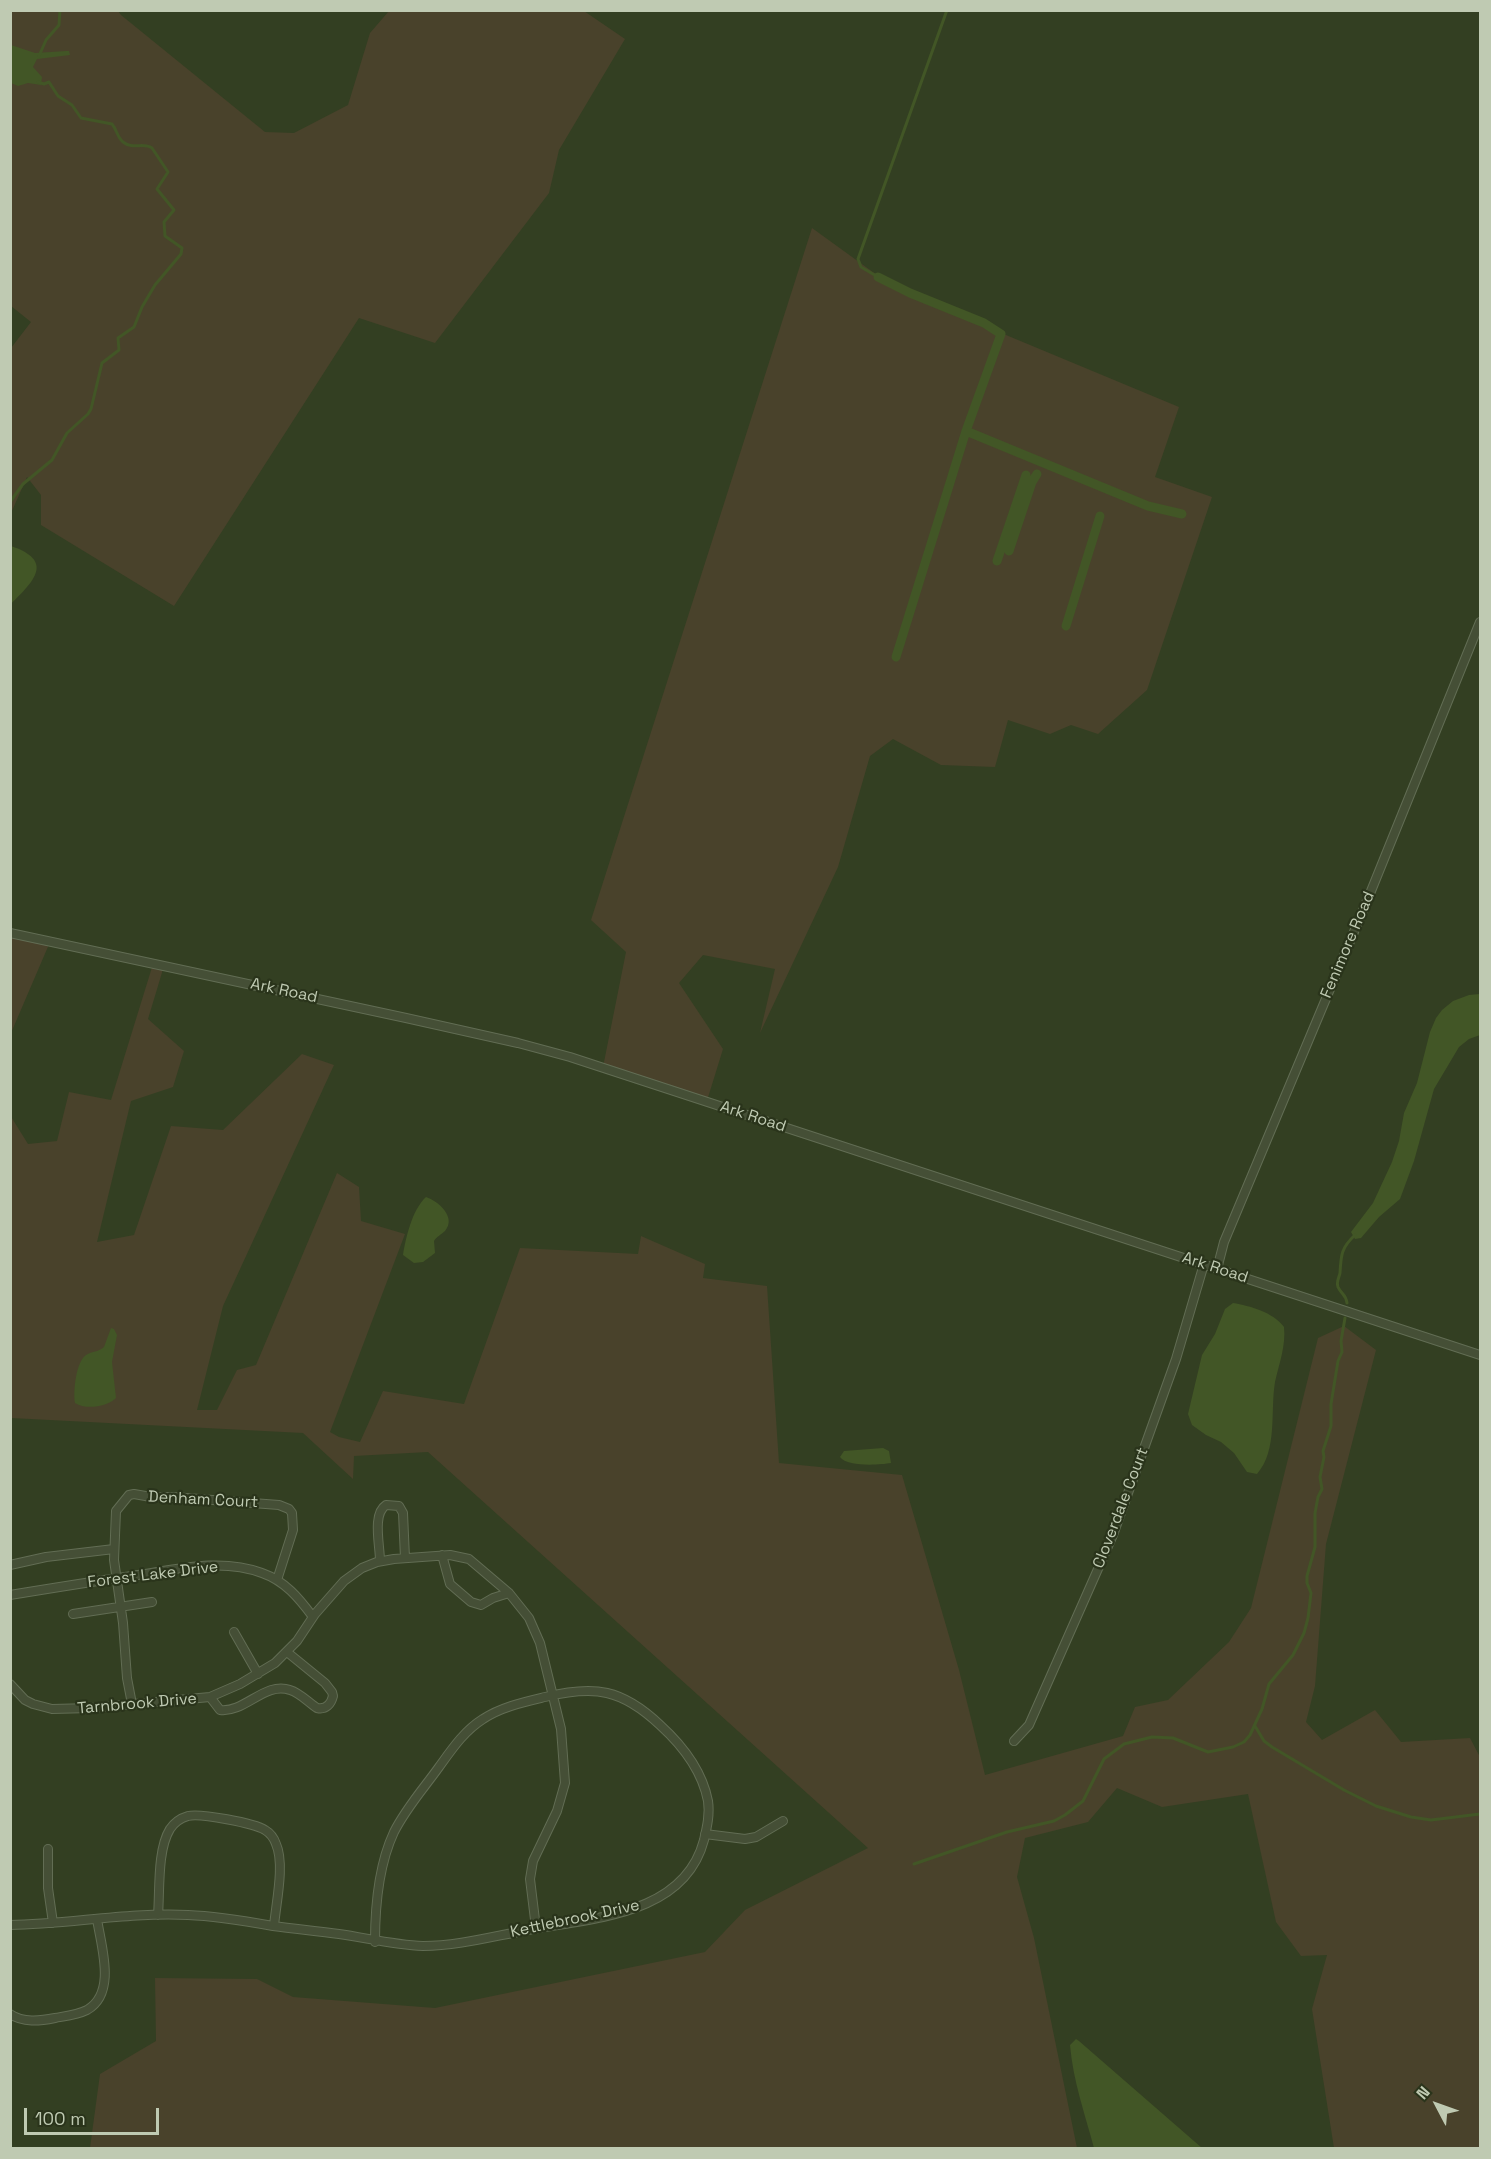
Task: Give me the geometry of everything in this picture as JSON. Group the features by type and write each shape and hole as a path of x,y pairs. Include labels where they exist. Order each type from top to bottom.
{"street":[{"name":"Fenimore Road","path":"1217,1269 1224,1242 1369,896 1480,622"},
{"name":"Ark Road","path":"10,933 518,1042 570,1057 1480,1355"},
{"name":"Cloverdale Court","path":"1014,1741 1029,1725 1113,1535 1176,1359 1204,1264"},
{"name":"Denham Court","path":"132,1704 127,1678 121,1607 115,1578 114,1549 117,1511 129,1495 279,1505 289,1509 294,1524 292,1536 277,1580"},
{"path":"380,1561 377,1517 382,1507 386,1505 399,1506 403,1513 405,1558"},
{"path":"10,1565 46,1557 114,1549"},
{"path":"442,1555 450,1584 471,1602 481,1605 509,1593"},
{"name":"Tarnbrook Drive","path":"10,1684 25,1700 52,1709 91,1708 210,1697 232,1688 275,1663 287,1652 313,1617 352,1574 372,1563 442,1555 469,1558 509,1593 533,1625 562,1736 565,1783 557,1811 533,1861 531,1871 530,1888 536,1928"},
{"name":"Forest Lake Drive","path":"10,1595 213,1565 252,1569 277,1580 297,1596 313,1617"},
{"path":"73,1614 152,1602"},
{"path":"234,1632 258,1674"},
{"path":"210,1697 220,1710 227,1711 267,1692 281,1688 293,1691 317,1708 321,1709 329,1705 333,1696 329,1687 287,1652"},
{"name":"Kettlebrook Drive","path":"10,1925 158,1915 214,1916 342,1934 375,1942 425,1946 615,1913 654,1901 673,1889 686,1875 698,1856 709,1816 709,1805 700,1776 687,1755 658,1722 640,1707 620,1696 588,1690 553,1695 505,1708 487,1716 457,1743 411,1804 395,1831 384,1862 375,1914 375,1942"},
{"path":"158,1915 165,1838 170,1828 178,1820 188,1816 201,1816 253,1825 265,1830 273,1839 278,1850 280,1869 274,1926"},
{"path":"705,1834 745,1839 756,1837 783,1821"},
{"path":"48,1849 48,1888 53,1923"},
{"path":"10,2014 27,2020 48,2019 78,2013 95,2003 103,1992 105,1978 97,1919"}],"shaded area":[{"path":"11,11 118,11 265,132 294,133 348,105 370,33 389,11 584,11 625,39 559,150 549,193 435,343 359,318 174,606 41,525 41,495 27,477 11,513 11,348 31,322 11,306"},
{"path":"11,45 35,53 69,51 70,55 37,59 33,67 42,77 41,85 28,83 18,86 11,83"},
{"path":"812,228 877,275 1006,335 1179,407 1155,477 1212,497 1147,690 1098,734 1071,725 1050,734 1008,720 995,767 941,765 893,739 870,756 838,867 760,1033 775,969 703,955 679,983 723,1049 706,1104 602,1072 626,952 591,920"},
{"path":"11,546 33,558 36,572 27,587 11,604"},
{"path":"11,933 50,942 11,1033"},
{"path":"153,964 164,966 148,1019 184,1051 173,1087 131,1101 97,1242 134,1235 171,1126 223,1130 302,1054 334,1065 223,1306 197,1410 217,1410 237,1370 256,1365 337,1173 359,1187 361,1221 405,1234 330,1432 339,1437 360,1442 383,1391 464,1404 520,1248 638,1254 641,1236 705,1264 703,1278 767,1286 779,1463 902,1475 959,1670 985,1775 1123,1736 1135,1707 1168,1700 1229,1642 1251,1608 1318,1338 1344,1326 1376,1350 1326,1544 1315,1686 1306,1722 1322,1740 1375,1710 1401,1742 1470,1738 1480,1757 1480,2148 1334,2148 1312,2009 1327,1955 1301,1956 1276,1922 1248,1794 1162,1807 1117,1788 1088,1822 1025,1838 1017,1877 1034,1938 1077,2148 90,2148 100,2074 156,2041 155,1978 257,1979 293,1997 435,2008 705,1952 745,1910 868,1848 428,1452 354,1456 353,1479 303,1433 11,1418 10,1115 28,1144 57,1141 69,1092 111,1100"},
{"path":"1480,994 1480,1035 1469,1039 1459,1047 1434,1089 1414,1161 1400,1199 1379,1217 1361,1238 1355,1239 1351,1232 1373,1203 1392,1162 1399,1141 1404,1113 1417,1083 1430,1032 1436,1018 1453,1001"},
{"path":"426,1197 436,1202 444,1210 449,1220 448,1226 434,1241 435,1253 423,1262 414,1263 403,1255 404,1248 413,1216"},
{"path":"1233,1303 1268,1314 1284,1327 1283,1348 1275,1382 1271,1442 1264,1464 1257,1474 1247,1472 1234,1453 1221,1442 1192,1425 1188,1414 1202,1355 1215,1334 1225,1309"},
{"path":"111,1328 117,1335 112,1362 116,1398 102,1405 90,1407 75,1403 74,1391 80,1364 86,1355 104,1347"},
{"path":"883,1448 889,1451 891,1463 856,1464 840,1457 844,1451"},
{"path":"1076,2039 1202,2148 1094,2148 1074,2072 1070,2045"}],"waterway":[{"path":"39,56 46,40 59,25 60,10"},
{"path":"878,277 861,267 858,259 947,10"},
{"path":"10,502 23,484 52,460 67,433 88,414 102,363 119,350 118,338 134,327 155,285 181,254 182,248 165,236 164,222 174,210 157,189 168,172 152,148 123,142 112,124 81,118 72,105 58,96 49,82 44,84 38,82"},
{"path":"878,277 910,293 984,323 1001,334 966,431 896,657"},
{"path":"966,431 1148,506 1182,514"},
{"path":"1009,551 1032,482 1037,474"},
{"path":"997,561 1026,475"},
{"path":"1066,626 1100,516"},
{"path":"1347,1303 1337,1282 1343,1252 1355,1235"},
{"path":"914,1864 1007,1832 1054,1821 1065,1815 1083,1801 1104,1759 1124,1744 1152,1737 1173,1738 1208,1752 1233,1747 1244,1742 1250,1735 1262,1709 1269,1684 1293,1655 1304,1633 1308,1618 1311,1593 1307,1576 1315,1547 1315,1513 1322,1489 1320,1477 1323,1451 1331,1426 1331,1404 1338,1361 1342,1352 1341,1341 1345,1318"},
{"path":"1255,1726 1264,1741 1272,1747 1344,1790 1376,1806 1411,1817 1431,1820 1480,1814"}]}
